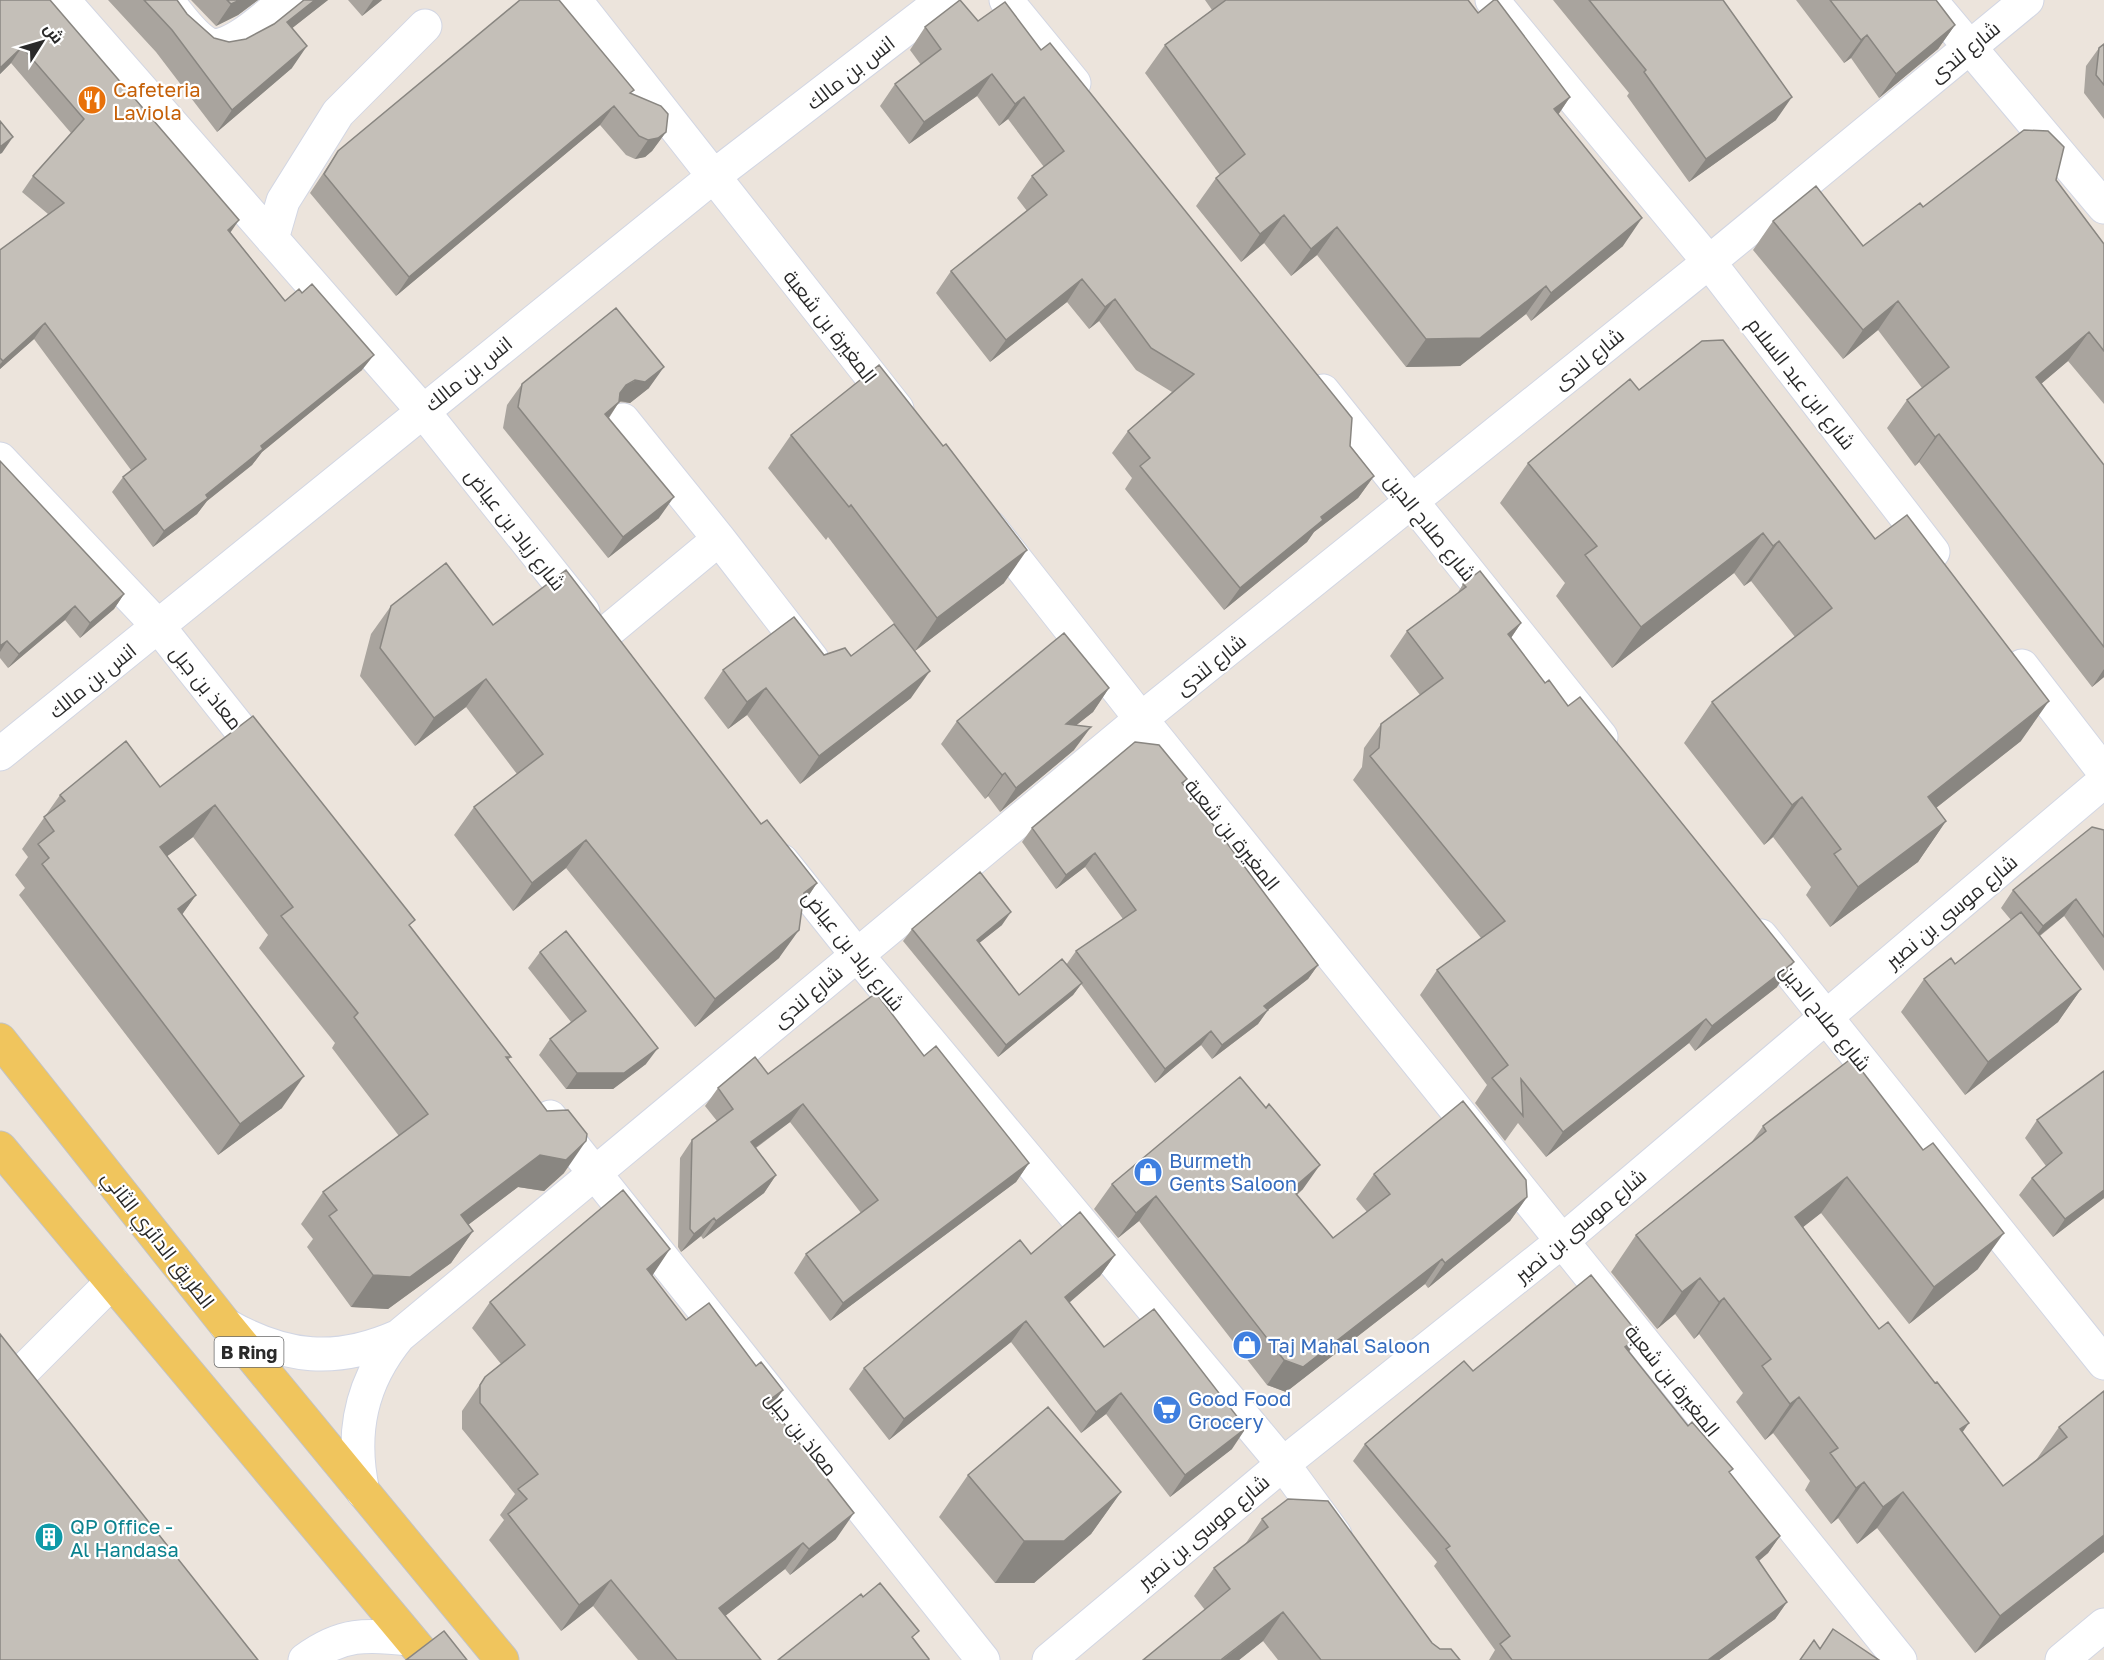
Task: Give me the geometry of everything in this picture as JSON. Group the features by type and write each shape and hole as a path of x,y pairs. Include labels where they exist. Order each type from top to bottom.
{"main road":[{"name":"الطريق الدائري الثاني","path":"0,1040 226,1325 502,1660"},
{"path":"0,1072 46,1097"},
{"name":"B Ring","path":"2,1153 419,1649"}],"street":[{"name":"شارع زياد بن عياض","path":"63,0 422,410 623,663"},
{"path":"166,0 197,36 209,45 218,46 238,37 286,0"},
{"name":"المغيرة بن شعبة","path":"575,0 913,429"},
{"name":"انس بن مالك","path":"0,754 422,410 714,176 943,0"},
{"path":"1006,0 1096,111"},
{"name":"شارع ابن عبد السلام","path":"1492,0 1709,262 1950,574"},
{"path":"1930,0 2104,207"},
{"name":"شارع لندى","path":"226,1325 273,1348 298,1354 350,1352 376,1347 399,1336 1141,719 1410,500 1709,262 2027,0"},
{"path":"272,239 283,201 338,113 425,26"},
{"name":"شارع صلاح الدين","path":"1306,370 1618,759"},
{"path":"623,420 814,661"},
{"name":"معاذ بن جبل","path":"0,459 158,626 284,784"},
{"name":"المغيرة بن شعبة","path":"972,504 1141,719 1900,1660"},
{"path":"602,636 719,539"},
{"path":"2001,640 2104,772"},
{"name":"شارع موسى بن نصير","path":"1049,1660 1283,1464 1561,1242 2104,781"},
{"name":"شارع زياد بن عياض","path":"762,837 857,955 1283,1464 1351,1557"},
{"name":"شارع صلاح الدين","path":"1745,916 2104,1363"},
{"name":"معاذ بن جبل","path":"528,1090 983,1660"},
{"path":"48,1395 16,1356 112,1282"},
{"name":"شارع لندى","path":"363,1491 356,1443 359,1418 374,1373 399,1336"},
{"path":"2062,1660 2104,1625"},
{"path":"305,1660 323,1646 345,1638 377,1635 419,1649"}],"building":[{"path":"0,0 50,0 239,220 228,230 285,301 299,289 302,293 312,284 374,355 261,446 263,449 206,495 208,498 164,531 123,477 146,459 45,323 3,361 0,358 0,250 64,203 33,176 84,119 22,47 0,68"},
{"path":"144,0 177,0 187,14 214,38 229,42 246,39 274,24 304,0 315,0 287,22 307,46 232,110 172,30"},
{"path":"227,0 240,0 231,4"},
{"path":"520,0 559,0 634,90 630,93 661,106 668,114 666,132 658,138 648,140 639,136 614,106 409,277 324,174 338,151"},
{"path":"960,0 978,21 1005,2 1041,50 1050,43 1352,418 1350,446 1374,476 1321,517 1323,520 1240,588 1140,466 1150,458 1128,431 1194,374 1151,348 1115,299 1105,307 1082,279 1006,340 951,271 1047,195 1032,176 1064,151 1024,97 1015,104 992,74 924,122 895,84 941,49 925,27"},
{"path":"1226,0 1468,0 1478,13 1497,0 1570,97 1554,109 1642,218 1551,293 1546,286 1480,338 1426,339 1337,227 1311,249 1284,215 1260,234 1216,178 1245,154 1165,45"},
{"path":"1589,0 1723,0 1792,97 1706,159 1644,72 1646,70"},
{"path":"1830,0 1936,0 1955,25 1896,74 1867,35 1861,40"},
{"path":"2104,44 2104,85 2096,75 2099,48"},
{"path":"0,121 13,137 0,147"},
{"path":"2024,130 2048,131 2064,147 2056,180 2104,244 2104,351 2089,332 2036,377 2104,465 2104,647 1939,434 1935,437 1907,400 1949,367 1898,301 1863,330 1773,221 1816,186 1863,246 1920,203 1923,207"},
{"path":"616,308 664,367 645,382 635,380 626,385 620,393 619,402 605,414 674,497 623,537 518,407 522,384"},
{"path":"1723,340 1875,539 1907,515 2049,701 1928,797 1946,821 1858,887 1834,854 1841,849 1802,797 1792,805 1712,702 1832,608 1779,541 1773,546 1763,533 1641,627 1585,555 1597,546 1528,463 1630,379 1639,390 1702,341"},
{"path":"879,365 943,446 946,444 1027,550 937,618 851,505 849,507 791,435"},
{"path":"0,461 124,594 90,623 75,606 19,654 7,641 0,646"},
{"path":"446,563 493,625 566,570 761,824 767,820 817,883 804,893 799,930 715,999 586,840 532,883 474,807 543,754 486,679 434,718 380,648 391,606"},
{"path":"1480,571 1521,623 1508,634 1545,683 1549,680 1568,706 1580,697 1794,962 1712,1026 1706,1019 1563,1132 1521,1079 1523,1116 1492,1078 1508,1065 1437,970 1505,921 1370,756 1379,748 1381,724 1443,678 1407,631 1466,587 1463,584"},
{"path":"794,617 824,655 845,648 851,656 894,624 930,671 819,756 766,688 747,702 723,670"},
{"path":"1064,633 1109,688 1066,724 1091,727 1016,788 1005,773 1002,775 957,721"},
{"path":"253,716 415,920 409,925 511,1057 506,1057 547,1111 568,1110 587,1134 586,1141 566,1160 540,1155 461,1215 473,1231 410,1277 373,1275 329,1216 337,1210 323,1192 428,1114 354,1017 358,1013 281,916 293,907 215,805 160,847 196,895 178,909 304,1076 240,1124 42,864 49,858 38,844 54,831 44,817 65,801 60,795 126,741 160,787"},
{"path":"1135,742 1159,745 1187,779 1182,783 1318,965 1264,1006 1268,1010 1222,1045 1211,1031 1165,1069 1076,951 1136,910 1095,853 1066,875 1032,828"},
{"path":"2092,827 2104,830 2104,937 2076,899 2043,926 2013,890"},
{"path":"980,872 1011,912 977,940 1019,995 1062,959 1082,983 1006,1045 912,929"},
{"path":"2021,912 2081,989 1988,1062 1924,979 1951,958 1955,964"},
{"path":"566,931 658,1048 624,1073 577,1073 550,1039 586,1011 540,952"},
{"path":"876,993 924,1056 936,1046 1029,1163 843,1303 806,1254 878,1200 803,1104 751,1142 776,1175 716,1221 714,1218 694,1234 690,1229 692,1140 733,1109 718,1088 755,1057 768,1074"},
{"path":"1852,1058 1923,1150 1933,1143 2004,1233 1934,1287 1847,1177 1795,1217 1879,1329 1888,1322 1935,1383 1937,1382 1969,1423 1960,1429 2003,1486 2067,1437 2059,1427 2104,1391 2104,1535 2000,1616 1903,1492 1883,1507 1864,1482 1856,1488 1830,1453 1838,1448 1799,1397 1790,1404 1762,1366 1771,1359 1724,1298 1719,1302 1700,1278 1682,1292 1636,1235 1766,1131 1763,1126"},
{"path":"2104,1071 2104,1190 2065,1219 2032,1178 2062,1153 2037,1120"},
{"path":"1240,1077 1266,1108 1269,1104 1320,1165 1292,1189 1333,1238 1390,1194 1374,1174 1463,1101 1526,1180 1527,1197 1445,1263 1442,1259 1303,1367 1284,1360 1156,1196 1136,1213 1112,1184"},
{"path":"623,1190 670,1249 647,1269 686,1320 709,1303 756,1366 761,1362 783,1390 767,1402 854,1513 809,1549 803,1543 719,1608 761,1660 677,1660 611,1580 579,1605 508,1514 527,1499 518,1489 538,1474 480,1403 480,1385 485,1377 525,1345 490,1302"},
{"path":"1080,1212 1115,1255 1065,1297 1104,1347 1154,1309 1246,1428 1185,1475 1121,1393 1096,1412 1026,1321 904,1419 864,1368 1020,1240 1031,1254"},
{"path":"1591,1275 1640,1336 1625,1347 1688,1426 1692,1422 1733,1469 1729,1472 1780,1536 1756,1557 1787,1602 1708,1660 1512,1660 1500,1644 1510,1636 1446,1549 1450,1546 1365,1444 1464,1361 1473,1371"},
{"path":"0,1334 258,1660 0,1660"},
{"path":"1048,1407 1121,1492 1064,1541 1024,1541 968,1475"},
{"path":"1288,1499 1328,1501 1432,1643 1440,1649 1451,1649 1460,1660 1321,1660 1283,1612 1223,1660 1143,1660 1230,1589 1214,1568 1268,1527 1262,1519"},
{"path":"880,1583 919,1631 912,1637 929,1660 778,1660 861,1594 863,1597"},
{"path":"1833,1629 1879,1660 1800,1660 1814,1640 1820,1649"},
{"path":"444,1631 467,1660 406,1660"}],"place":[{"name":"Cafeteria Laviola","path":"92,100"},
{"name":"Burmeth Gents Saloon","path":"1148,1172"},
{"name":"Taj Mahal Saloon","path":"1247,1345"},
{"name":"Good Food Grocery","path":"1167,1410"},
{"name":"QP Office - Al Handasa","path":"49,1537"}]}
